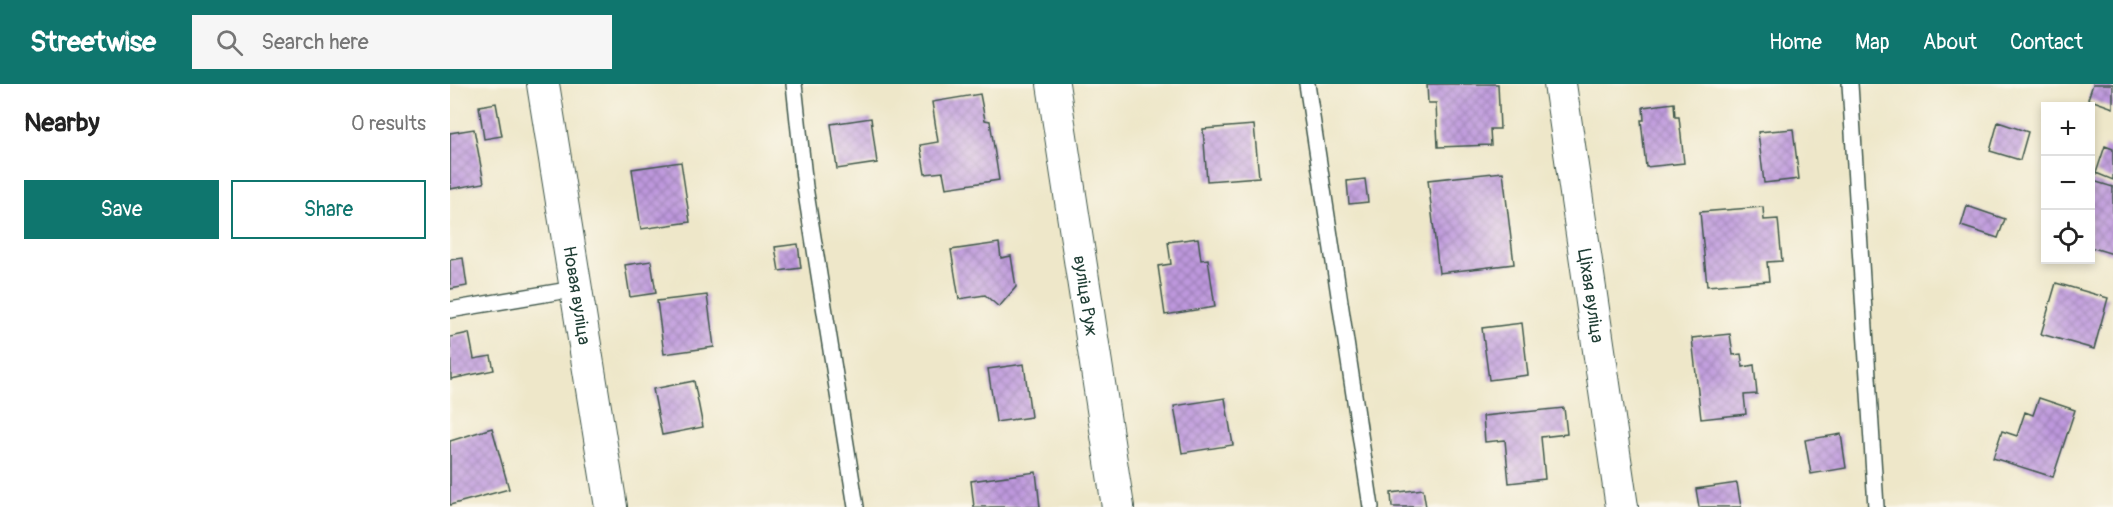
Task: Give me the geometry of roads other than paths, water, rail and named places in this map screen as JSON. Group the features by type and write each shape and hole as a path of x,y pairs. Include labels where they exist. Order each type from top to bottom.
{"street":[{"name":"Новая вуліца","path":"543,84 574,289 611,507"},
{"name":"вуліца Руж","path":"1053,84 1118,507"},
{"name":"Ціхая вуліца","path":"1560,84 1622,507"}],"lane":[{"path":"794,84 805,187 856,507"},
{"path":"1307,84 1371,507"},
{"path":"1850,84 1876,507"},
{"path":"450,310 574,289"}]}
